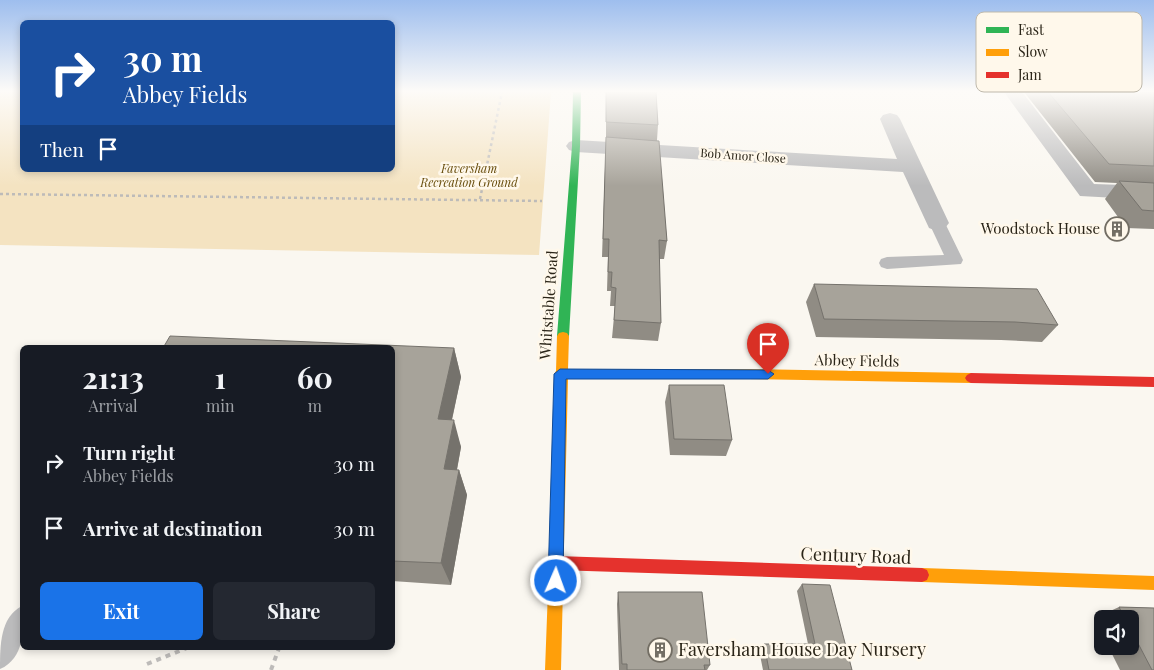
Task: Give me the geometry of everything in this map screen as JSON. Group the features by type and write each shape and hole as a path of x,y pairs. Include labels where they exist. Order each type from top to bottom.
{"street":[{"name":"Whitstable Road","path":"553,670 560,374 576,123"},
{"path":"892,123 937,223"},
{"path":"1037,123 1088,191 1154,193"},
{"name":"Bob Amor Close","path":"576,146 911,166"},
{"name":"Abbey Fields","path":"560,374 768,374 1154,382"},
{"name":"Century Road","path":"556,563 1154,584"}],"lane":[{"path":"887,263 955,260 937,223"},
{"path":"0,656 20,622"}],"path":[{"path":"480,199 496,123"},
{"path":"0,194 480,199 572,202"},
{"path":"147,664 182,650"},
{"path":"271,670 278,650"}],"green space":[{"name":"Faversham Recreation Ground","path":"0,123 20,123 20,172 395,172 395,123 549,123 539,255 0,245"}],"building":[{"path":"628,123 658,123 658,125"},
{"path":"1074,123 1154,123 1154,166 1109,164"},
{"path":"606,137 659,141 667,241 659,240 661,323 614,320 616,288 611,287 612,272 608,272 609,239 603,239"},
{"path":"1119,181 1154,183 1154,211 1142,210"},
{"path":"814,284 1037,289 1058,325 1015,322 824,319"},
{"path":"170,336 383,345 165,345"},
{"path":"395,346 454,348 438,419 454,420 444,469 459,470 441,563 395,561"},
{"path":"669,385 724,385 732,440 674,439"},
{"path":"802,584 830,585 852,670 769,670 764,644 815,644"},
{"name":"Faversham House Day Nursery","path":"618,592 702,592 710,665 704,665 705,670 627,670 627,664 622,664"},
{"path":"1119,607 1154,608 1154,670 1152,670 1139,645 1139,610 1120,610"}],"traffic: fast":[{"path":"563,336 576,123"}],"traffic: slow":[{"path":"553,670 563,336"},
{"path":"560,374 749,374 971,378"},
{"path":"922,575 1154,583"}],"traffic: jam":[{"path":"971,378 1154,382"},
{"path":"556,563 922,575"}],"place":[{"name":"Woodstock House","path":"1117,229"},
{"name":"Faversham House Day Nursery","path":"660,650"}],"route":[{"path":"556,581 560,374 768,374"}]}
